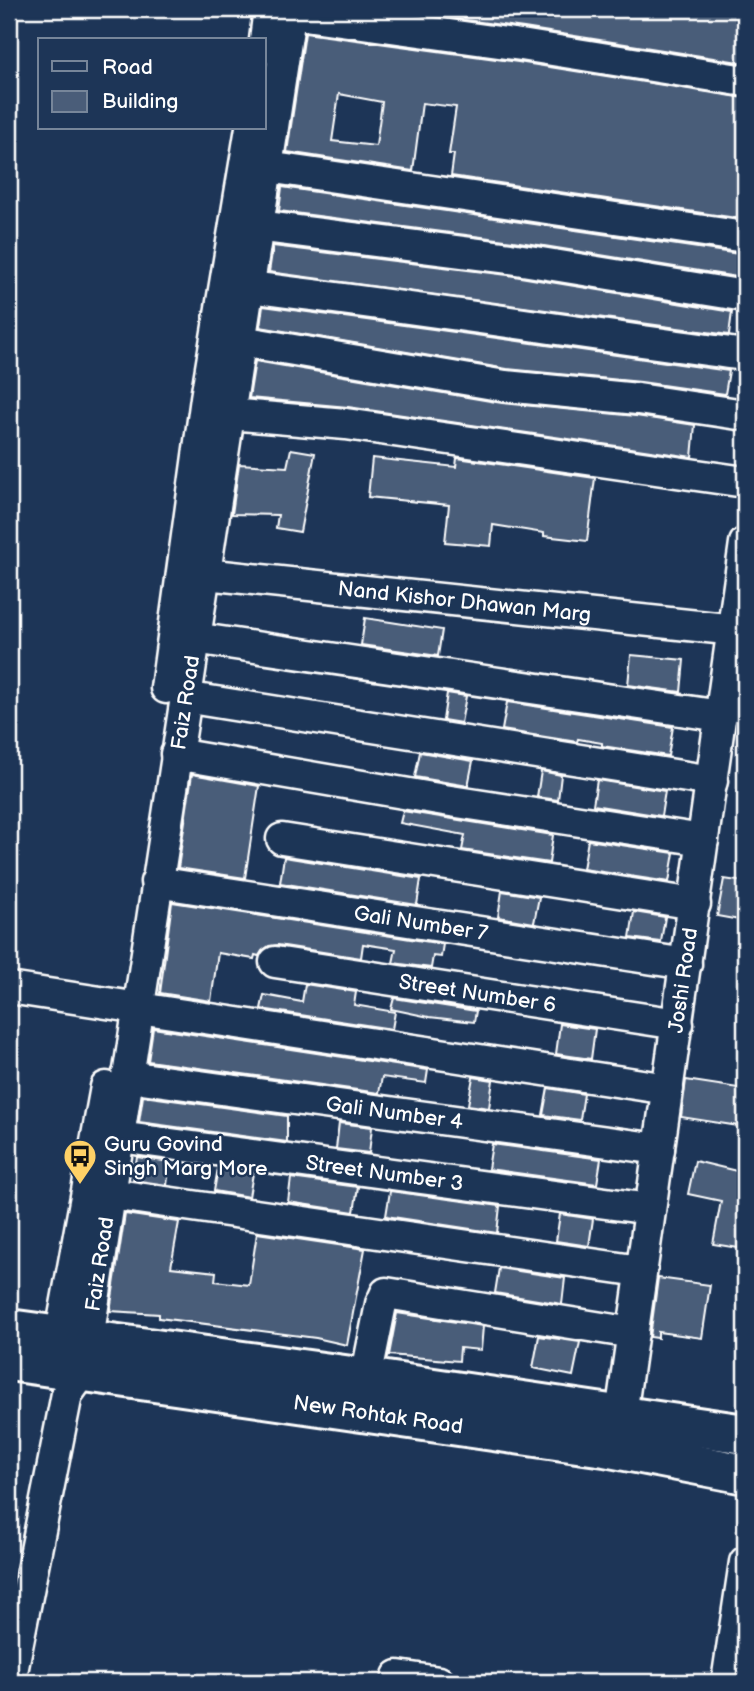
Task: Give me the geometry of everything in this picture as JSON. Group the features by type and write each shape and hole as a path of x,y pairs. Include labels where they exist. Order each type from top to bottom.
{"main road":[{"name":"New Rohtak Road","path":"9,1329 71,1362 605,1447 745,1474"},
{"name":"New Rohtak Road","path":"9,1361 366,1378 745,1434"}],"street":[{"path":"266,44 284,10 745,81"},
{"name":"Faiz Road","path":"10,1682 71,1362 110,1194 127,1076 128,1006 156,882 194,638 194,573 229,414 241,341 267,167 284,10"},
{"path":"71,1362 108,1079 128,1006 194,573 206,398 251,130"},
{"path":"267,167 745,237"},
{"path":"257,226 510,258 745,296"},
{"path":"248,287 745,355"},
{"path":"241,341 505,386 638,399 745,415"},
{"path":"229,414 346,424 745,482"},
{"name":"Joshi Road","path":"621,1415 721,716 740,630 745,544"},
{"name":"Nand Kishor Dhawan Marg","path":"194,573 740,630"},
{"path":"194,638 721,716"},
{"path":"184,697 712,781"},
{"path":"176,754 444,800 703,840"},
{"path":"282,839 695,904"},
{"name":"Gali Number 7","path":"156,882 686,964"},
{"name":"Street Number 6","path":"275,962 678,1024"},
{"path":"9,988 667,1089"},
{"name":"Gali Number 4","path":"127,1076 659,1149"},
{"name":"Street Number 3","path":"119,1137 650,1209"},
{"path":"110,1194 640,1271"},
{"path":"366,1378 381,1304 386,1293 633,1333"},
{"path":"727,1682 745,1562"},
{"path":"398,1676 439,1682"}],"building":[{"path":"387,9 745,10 745,63 524,28"},
{"path":"305,33 518,62 745,98 743,219 451,176 454,154 449,154 456,107 422,103 413,171 287,152","holes":["339,94 382,102 376,146 332,141"]},
{"path":"282,187 739,254 737,277 513,241 279,211"},
{"path":"273,246 508,275 732,312 729,335 269,272"},
{"path":"263,306 729,371 725,394 641,382 507,369 260,327"},
{"path":"255,361 502,403 636,416 695,425 692,457 348,407 249,398"},
{"path":"291,449 315,453 300,532 276,528 278,515 232,514 239,464 287,467"},
{"path":"372,458 456,467 457,458 595,478 587,541 544,536 544,533 493,525 491,546 445,542 449,505 368,497"},
{"path":"365,618 442,630 438,656 361,645"},
{"path":"631,655 684,660 681,692 628,685"},
{"path":"447,693 466,696 461,723 443,720"},
{"path":"507,702 673,727 668,756 602,746 602,743 578,739 577,742 502,730"},
{"path":"420,752 473,761 468,786 415,777"},
{"path":"541,771 561,775 558,800 537,797"},
{"path":"192,774 259,786 245,878 178,868"},
{"path":"597,780 665,791 661,816 593,805"},
{"path":"403,811 553,835 549,863 462,850 465,835 400,823"},
{"path":"588,840 674,853 669,882 583,869"},
{"path":"284,857 421,879 417,905 280,883"},
{"path":"724,879 745,882 745,921 717,916"},
{"path":"502,891 539,897 534,923 498,917"},
{"path":"172,902 443,944 441,957 433,956 431,968 393,963 396,949 363,944 361,958 278,945 269,946 259,956 255,955 254,959 218,953 211,1001 160,993"},
{"path":"634,912 665,917 661,942 630,938"},
{"path":"305,984 356,992 354,1005 395,1012 392,1029 261,1009 264,995 302,1002"},
{"path":"394,998 476,1011 474,1022 391,1009"},
{"path":"560,1024 595,1029 591,1059 556,1054"},
{"path":"153,1028 428,1070 426,1083 382,1077 379,1093 148,1061"},
{"path":"473,1077 493,1080 489,1108 468,1105"},
{"path":"686,1080 745,1089 745,1127 681,1117"},
{"path":"548,1088 584,1094 580,1120 543,1115"},
{"path":"143,1096 287,1116 287,1142 139,1122"},
{"path":"339,1123 372,1127 369,1153 336,1149"},
{"path":"492,1144 601,1159 597,1184 488,1169"},
{"path":"137,1157 170,1162 167,1185 133,1180"},
{"path":"695,1161 745,1173 745,1249 713,1244 721,1201 688,1194"},
{"path":"218,1168 253,1173 249,1197 214,1191"},
{"path":"291,1178 358,1187 354,1212 288,1202"},
{"path":"390,1191 500,1206 497,1233 386,1216"},
{"path":"125,1214 179,1222 171,1267 216,1272 215,1281 249,1285 257,1233 365,1249 347,1345 316,1338 159,1318 159,1314 110,1311"},
{"path":"560,1214 593,1219 589,1246 556,1241"},
{"path":"499,1268 565,1278 562,1304 495,1293"},
{"path":"658,1278 710,1285 702,1338 658,1332 658,1338 650,1337"},
{"path":"397,1313 483,1326 481,1350 460,1348 459,1361 389,1355"},
{"path":"539,1336 580,1342 573,1376 533,1368"}],"place":[{"name":"Guru Govind Singh Marg More","path":"80,1186"}]}
